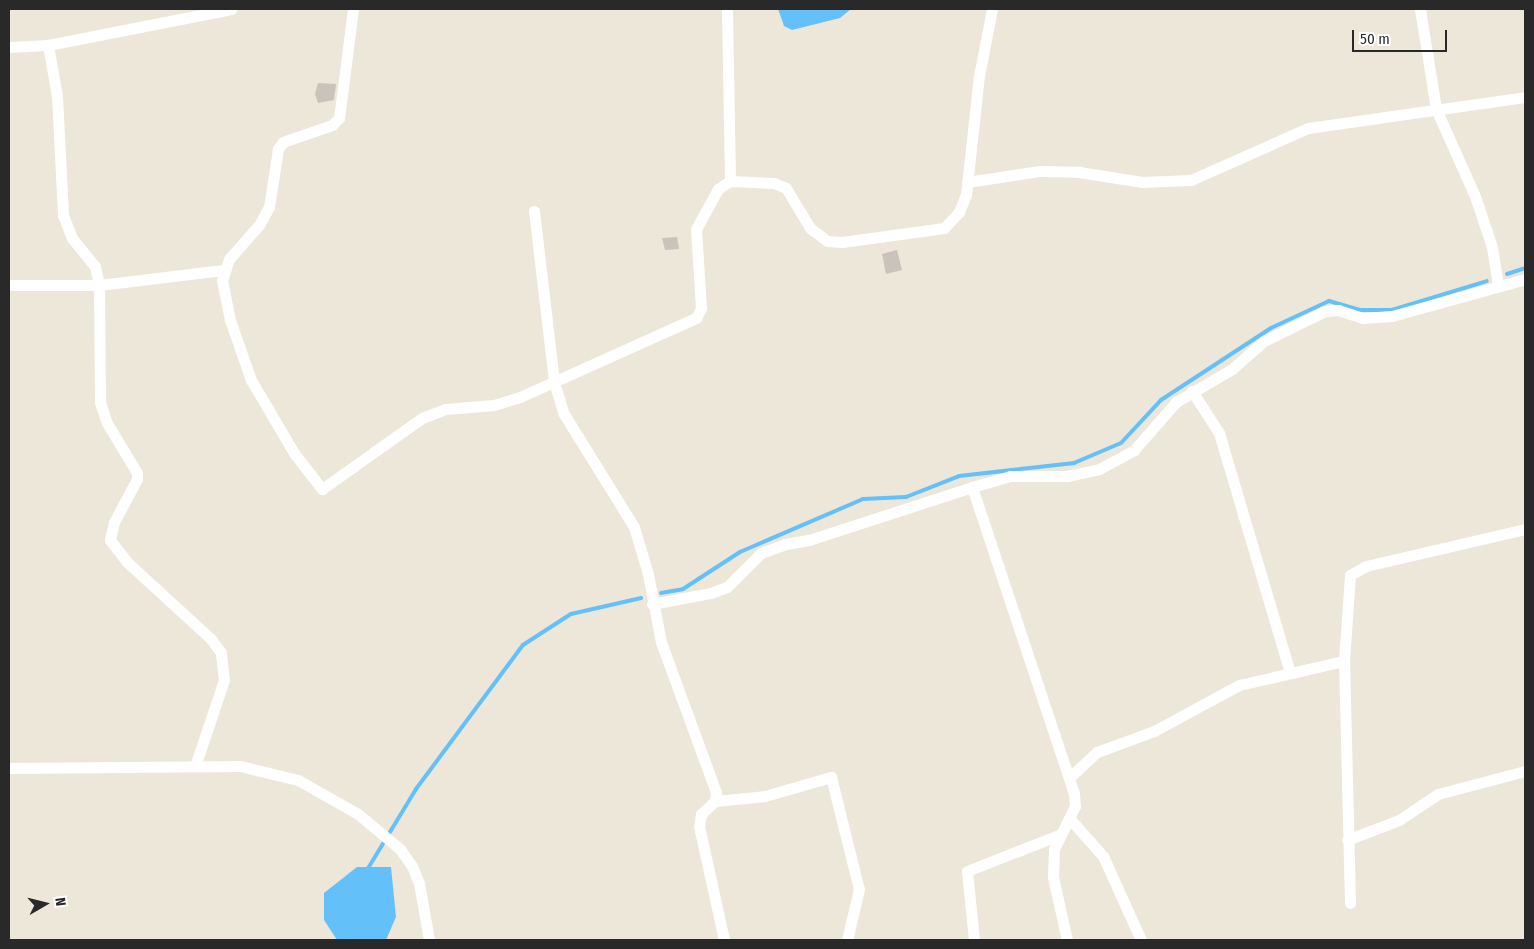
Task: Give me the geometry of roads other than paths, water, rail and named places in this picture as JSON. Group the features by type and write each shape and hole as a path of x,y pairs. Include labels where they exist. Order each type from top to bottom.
{"street":[{"path":"9,47 48,45 232,9"},
{"path":"353,9 339,118 332,125 283,142 278,149 269,206 260,225 223,270 222,280 230,320 251,380 294,453 322,488 422,418 446,409 494,405 554,382 700,315 696,229 718,189 730,181 774,183 786,188 810,228 827,241 842,242 944,228 959,212 967,182 979,76 992,9"},
{"path":"727,9 730,181"},
{"path":"1420,9 1436,108 1474,196 1492,247 1498,285"},
{"path":"48,45 57,96 63,216 72,238 95,266 99,285 100,402 107,423 134,464 138,480 114,522 110,540 127,562 211,639 221,653 224,680 195,766"},
{"path":"967,182 1040,171 1079,172 1142,182 1191,180 1308,128 1436,108 1525,97"},
{"path":"534,211 554,382 564,414 634,527 661,642 716,792 714,801 701,814 699,826 724,940"},
{"path":"9,286 99,285 223,270"},
{"path":"652,604 710,594 727,587 746,564 761,553 786,544 809,540 972,487 1010,476 1067,476 1099,469 1134,450 1176,402 1232,369 1264,341 1325,311 1338,310 1363,318 1392,316 1525,279"},
{"path":"1192,391 1219,433 1290,673"},
{"path":"972,487 1069,778 1075,806 1070,819 1059,835 1054,849 1053,877 1067,940"},
{"path":"1350,903 1344,661 1350,575 1366,566 1525,530"},
{"path":"1069,778 1097,752 1154,731 1239,685 1344,661"},
{"path":"9,768 240,766 298,780 358,814 400,849 412,866 419,883 429,940"},
{"path":"1347,840 1399,820 1438,794 1525,771"},
{"path":"714,801 765,796 831,777 858,890 847,940"},
{"path":"1070,819 1103,856 1142,940"},
{"path":"974,940 967,871 1059,835"}],"water":[{"path":"778,9 851,9 840,18 792,30 784,26"},
{"path":"357,867 391,867 396,917 386,940 337,940 324,920 324,893"}],"waterway":[{"path":"1507,274 1525,268"},
{"path":"661,593 683,589 740,552 863,499 906,497 959,476 1074,463 1121,443 1161,400 1271,328 1329,301 1361,310 1392,310 1487,281"},
{"path":"367,870 416,789 523,645 571,614 641,598"}]}
